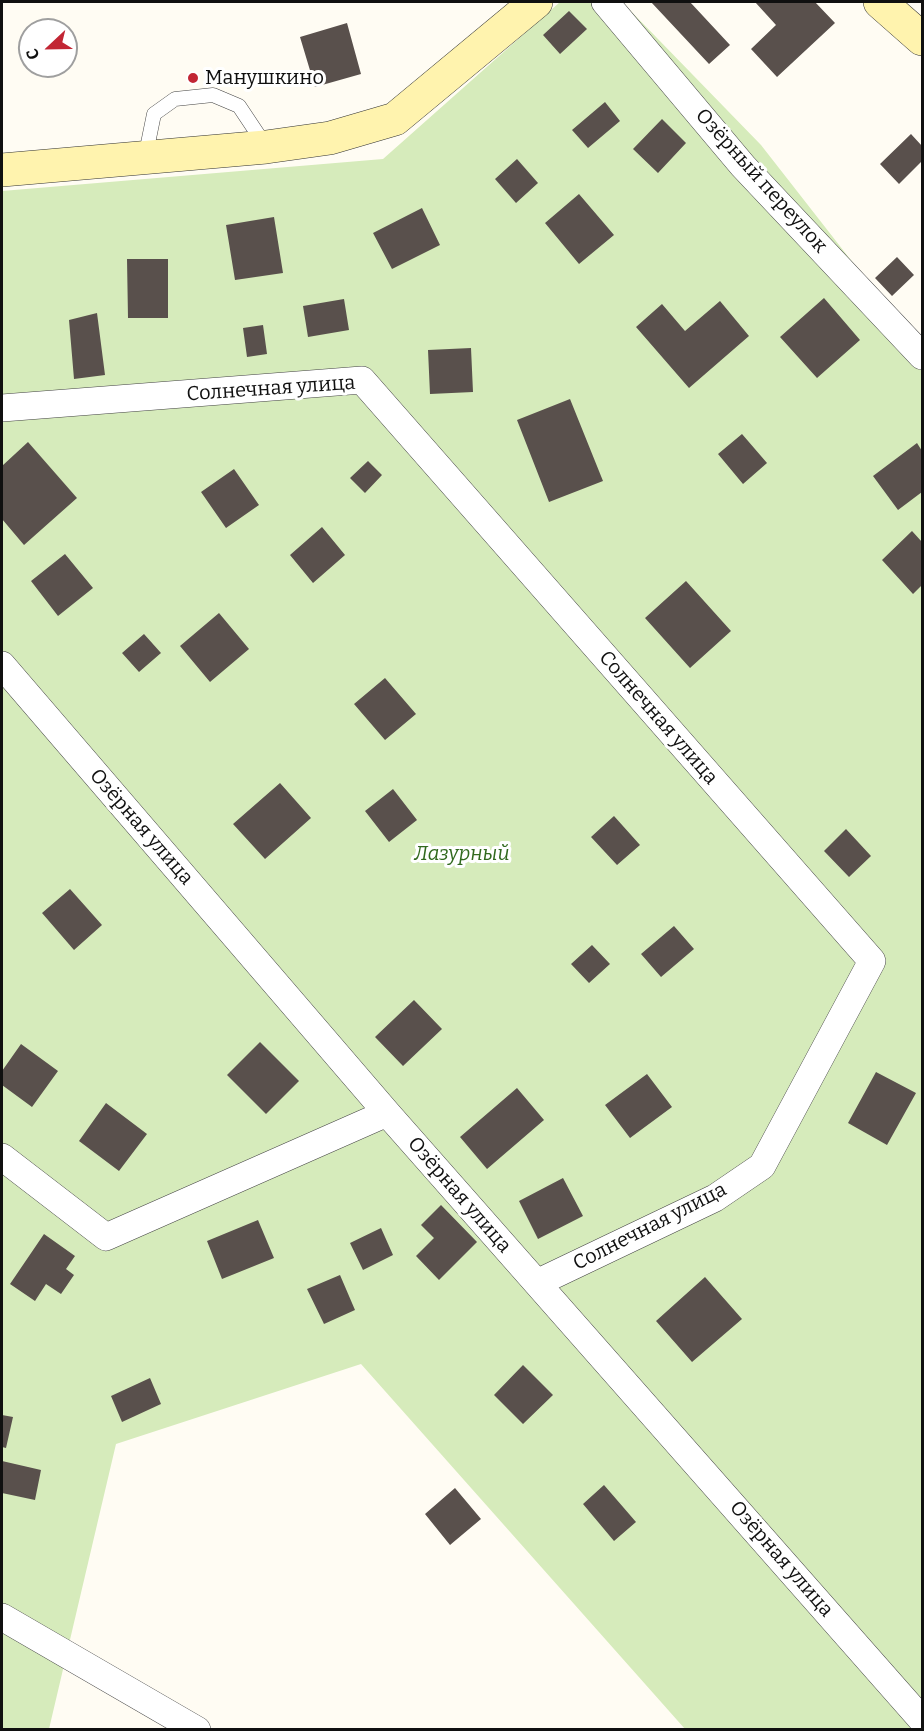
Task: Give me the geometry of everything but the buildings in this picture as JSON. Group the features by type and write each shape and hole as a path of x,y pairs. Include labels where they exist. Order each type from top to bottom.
{"street":[{"path":"2,170 266,147 330,138 395,119 536,2"},
{"name":"Озёрный переулок","path":"605,2 743,166 922,356"},
{"path":"880,2 922,39"},
{"name":"Солнечная улица","path":"2,408 362,380 872,961 762,1166 715,1198 537,1283"},
{"name":"Озёрная улица","path":"2,664 387,1113 922,1720"},
{"path":"2,1158 106,1237 387,1113"},
{"path":"2,1617 197,1730"}],"lane":[{"path":"145,158 154,114 175,99 213,95 239,106 266,147"}],"green space":[{"name":"Лазурный","path":"560,2 622,2 761,145 850,259 922,344 922,1729 685,1729 361,1364 116,1444 49,1729 2,1730 2,191 383,159"}],"place":[{"name":"Манушкино","path":"193,78"}]}
